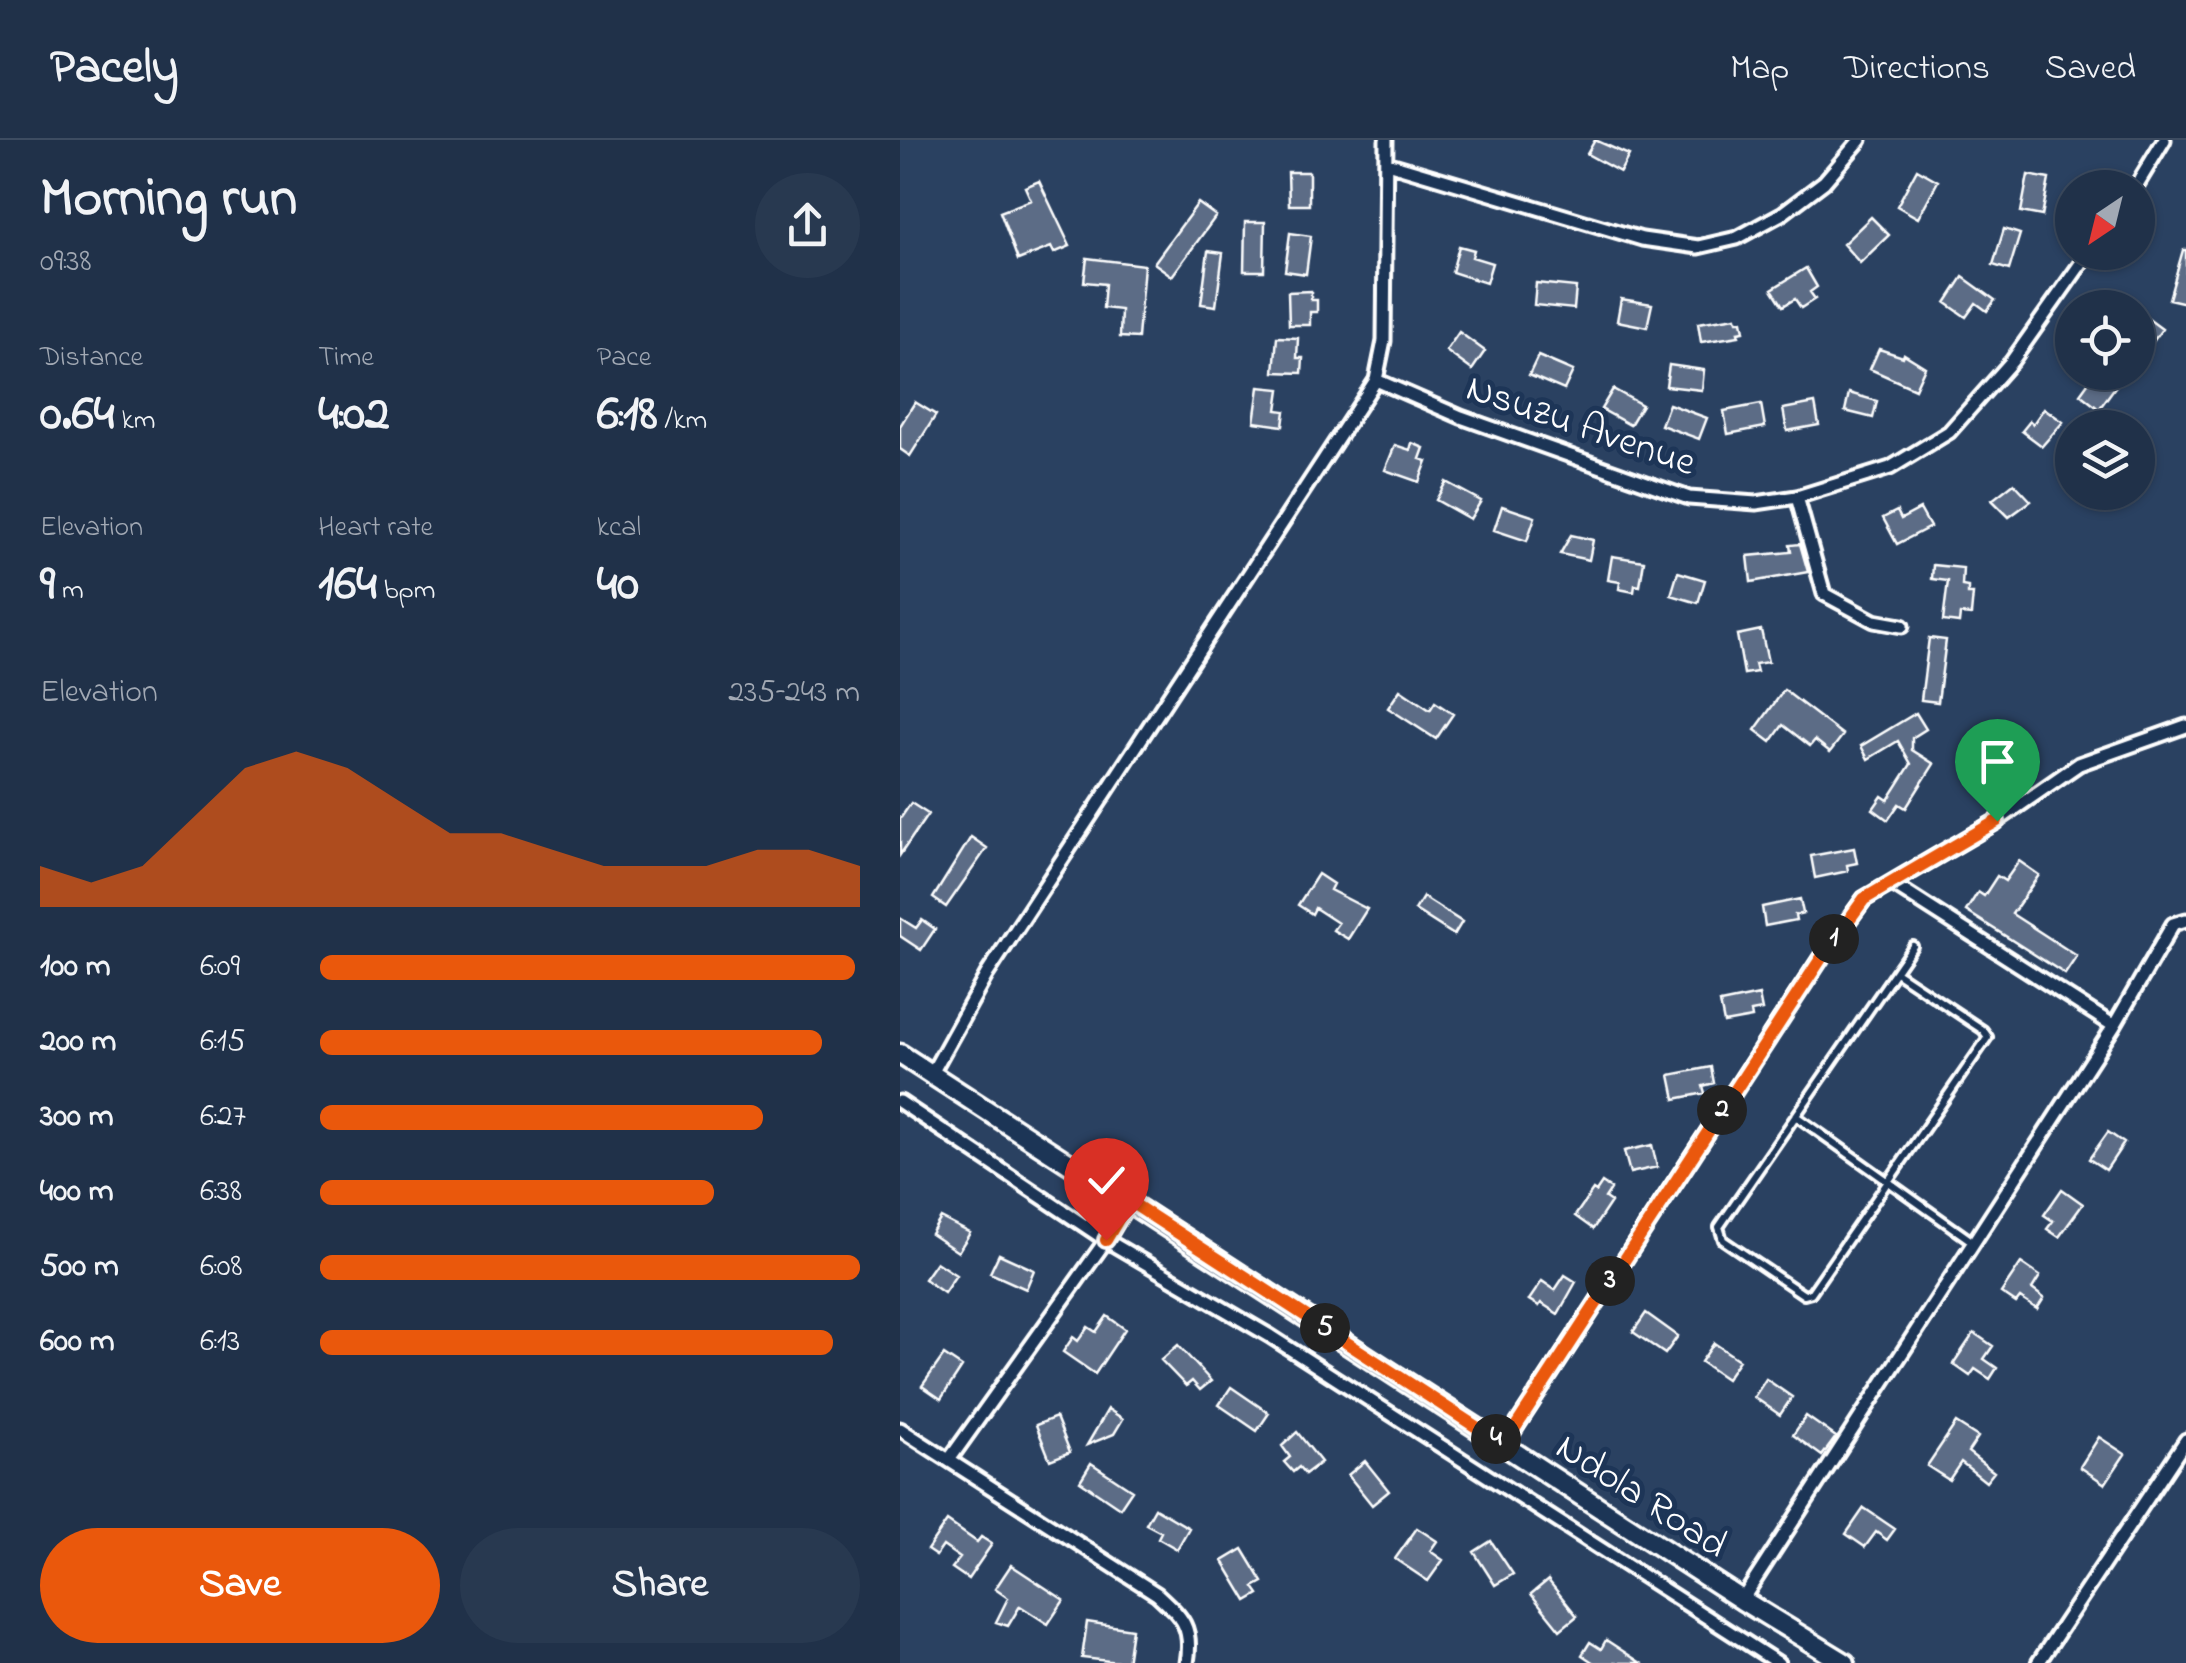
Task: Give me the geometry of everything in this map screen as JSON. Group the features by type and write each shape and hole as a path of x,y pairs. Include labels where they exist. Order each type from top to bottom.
{"main road":[{"name":"Ndola Road","path":"900,1054 1845,1663"}],"street":[{"path":"932,1073 987,974 1376,380 1384,341 1386,140"},
{"path":"1388,162 1642,239 1698,247 1737,238 1782,212 1824,182 1860,140"},
{"path":"2146,170 2164,140"},
{"name":"Nsuzu Avenue","path":"1376,380 1461,417 1689,498 1756,504 1797,497 1890,468 1949,432 2012,361 2076,270"},
{"path":"1797,497 1824,594 1874,621 1902,626"},
{"path":"1504,1445 1822,957 1864,899 1997,821 2079,764 2186,726"},
{"path":"1890,883 2114,1026"},
{"path":"1742,1600 2114,1026 2173,924 2186,920"},
{"path":"900,1102 1106,1240 1270,1336 1778,1663"},
{"path":"949,1460 1106,1240 1129,1201"},
{"path":"900,1429 1157,1594 1182,1616 1191,1640 1188,1663"},
{"path":"2038,1663 2186,1440"}],"lane":[{"path":"1896,972 1988,1037 1811,1293 1804,1296 1722,1240 1718,1228 1913,946"},
{"path":"1796,1116 1974,1242"}],"building":[{"path":"1595,140 1629,155 1620,172 1587,154"},
{"path":"1917,169 1938,181 1918,218 1897,206"},
{"path":"1288,172 1309,172 1309,205 1289,205"},
{"path":"2028,175 2049,179 2042,216 2021,212"},
{"path":"1039,181 1070,246 1054,253 1051,247 1018,260 1000,212 1031,200 1025,187"},
{"path":"1198,203 1216,216 1172,276 1154,263"},
{"path":"1871,217 1889,235 1860,263 1843,244"},
{"path":"1245,222 1265,222 1264,271 1244,271"},
{"path":"2004,229 2020,234 2009,270 1993,265"},
{"path":"1290,233 1311,236 1306,274 1285,271"},
{"path":"1459,246 1474,250 1472,257 1492,263 1486,283 1452,272"},
{"path":"2186,250 2186,303 2169,299"},
{"path":"1208,251 1223,253 1216,306 1201,304"},
{"path":"1087,258 1144,265 1138,338 1120,337 1121,310 1103,308 1105,284 1084,282"},
{"path":"1806,268 1817,287 1810,292 1815,299 1801,308 1795,299 1783,306 1772,289"},
{"path":"1963,277 1995,300 1987,311 1976,303 1966,317 1946,303"},
{"path":"1536,283 1576,287 1574,309 1534,305"},
{"path":"1311,291 1311,300 1317,300 1317,312 1310,312 1310,325 1289,325 1288,292"},
{"path":"1621,299 1652,304 1647,327 1617,321"},
{"path":"1736,317 1742,321 1744,331 1738,332 1739,336 1701,342 1698,323"},
{"path":"1459,332 1485,351 1472,370 1446,351"},
{"path":"1277,337 1298,338 1297,358 1303,358 1302,373 1274,372"},
{"path":"1879,349 1903,357 1904,354 1925,367 1915,389 1870,369"},
{"path":"1538,356 1573,371 1564,390 1529,375"},
{"path":"1669,365 1704,370 1702,390 1666,386"},
{"path":"1259,387 1280,389 1277,410 1285,411 1283,426 1254,422"},
{"path":"1613,389 1642,405 1630,425 1601,409"},
{"path":"2083,390 2113,390 2099,409 2080,394"},
{"path":"1849,393 1877,401 1873,418 1845,411"},
{"path":"915,402 936,415 910,456 900,449 900,426"},
{"path":"1815,403 1819,425 1787,431 1783,409"},
{"path":"1669,404 1707,418 1699,439 1661,425"},
{"path":"1761,404 1765,427 1728,434 1724,411"},
{"path":"2044,408 2055,416 2055,431 2042,446 2022,431 2030,421 2033,424"},
{"path":"1412,443 1424,448 1420,459 1427,461 1419,482 1385,470 1395,445 1410,450"},
{"path":"1446,482 1481,501 1470,519 1436,500"},
{"path":"2014,483 2031,501 2009,517 1992,500"},
{"path":"1502,506 1535,517 1527,541 1494,530"},
{"path":"1920,509 1930,527 1897,544 1883,518 1897,511 1901,519"},
{"path":"1571,535 1593,540 1589,560 1560,554"},
{"path":"1800,544 1808,572 1751,582 1748,556 1791,552 1790,545"},
{"path":"1612,556 1644,561 1640,586 1635,585 1634,592 1619,589 1620,582 1608,580"},
{"path":"1933,565 1963,568 1962,586 1973,594 1971,615 1960,614 1959,623 1943,621 1948,581 1932,579"},
{"path":"1678,572 1705,580 1698,603 1671,595"},
{"path":"1761,630 1768,662 1755,664 1757,672 1744,674 1737,635"},
{"path":"1929,638 1946,640 1938,702 1921,700"},
{"path":"1400,690 1430,710 1435,702 1453,714 1436,739 1388,708"},
{"path":"1784,690 1843,735 1830,752 1815,740 1810,746 1783,725 1771,742 1755,730"},
{"path":"1916,713 1926,729 1912,738 1912,750 1934,764 1906,808 1899,804 1888,820 1873,809 1882,796 1888,800 1911,764 1898,741 1868,759 1861,746"},
{"path":"911,803 928,814 900,855 900,819"},
{"path":"971,837 987,848 946,907 933,898"},
{"path":"1854,848 1857,863 1847,865 1848,871 1815,878 1811,856"},
{"path":"2019,861 2039,875 2012,914 2077,956 2065,974 1966,911 1978,892 1984,896 1997,876 2005,881"},
{"path":"1318,874 1333,884 1330,890 1367,909 1348,939 1333,930 1338,923 1315,908 1312,914 1298,905"},
{"path":"1423,897 1462,922 1454,935 1415,910"},
{"path":"1800,899 1803,913 1795,915 1796,920 1765,926 1762,907"},
{"path":"900,918 916,928 922,920 935,929 921,950 900,936"},
{"path":"1759,995 1762,1010 1751,1012 1752,1018 1724,1023 1720,1003"},
{"path":"1711,1067 1714,1083 1703,1086 1705,1093 1675,1099 1670,1075"},
{"path":"2108,1132 2124,1143 2106,1170 2089,1159"},
{"path":"1652,1145 1657,1167 1630,1173 1624,1151"},
{"path":"1602,1183 1611,1189 1605,1198 1611,1202 1593,1229 1575,1216"},
{"path":"2062,1189 2083,1204 2059,1237 2047,1229 2053,1221 2044,1215"},
{"path":"941,1218 970,1233 958,1252 931,1234"},
{"path":"999,1254 1034,1270 1026,1289 990,1273"},
{"path":"936,1262 956,1275 944,1293 924,1279"},
{"path":"2021,1263 2040,1276 2032,1289 2044,1298 2037,1309 2020,1298 2016,1303 2001,1293"},
{"path":"1565,1275 1576,1282 1558,1314 1529,1300 1542,1281 1555,1290"},
{"path":"1646,1313 1678,1336 1665,1354 1633,1332"},
{"path":"1107,1316 1125,1329 1095,1374 1063,1352 1073,1337 1078,1341 1088,1327 1096,1332"},
{"path":"1974,1333 1993,1346 1984,1359 1997,1368 1990,1379 1975,1369 1970,1376 1953,1364"},
{"path":"1714,1343 1739,1360 1726,1379 1701,1362"},
{"path":"1178,1345 1211,1381 1200,1390 1192,1381 1186,1386 1161,1360"},
{"path":"944,1355 962,1367 941,1399 922,1386"},
{"path":"1766,1379 1792,1397 1780,1415 1754,1397"},
{"path":"1231,1387 1269,1413 1257,1431 1219,1405"},
{"path":"1108,1409 1123,1419 1114,1434 1087,1445"},
{"path":"1806,1416 1836,1437 1822,1456 1793,1435"},
{"path":"1056,1417 1070,1452 1050,1460 1036,1425"},
{"path":"1956,1423 1978,1437 1968,1452 1994,1472 1986,1482 1961,1462 1949,1480 1927,1466"},
{"path":"1297,1432 1321,1462 1305,1474 1299,1467 1293,1472 1284,1462 1290,1457 1282,1446"},
{"path":"2099,1437 2125,1454 2105,1484 2080,1467"},
{"path":"1365,1461 1389,1491 1372,1505 1348,1475"},
{"path":"1091,1463 1132,1490 1120,1508 1080,1481"},
{"path":"1155,1508 1189,1528 1177,1549 1158,1538 1161,1532 1146,1524"},
{"path":"1864,1508 1895,1529 1887,1540 1876,1532 1865,1547 1846,1534"},
{"path":"947,1521 977,1542 981,1537 992,1544 968,1579 952,1568 960,1558 943,1546 936,1556 927,1550"},
{"path":"1417,1528 1437,1541 1430,1551 1443,1560 1428,1581 1395,1559"},
{"path":"1491,1541 1513,1574 1495,1585 1474,1552"},
{"path":"1243,1549 1263,1582 1254,1587 1259,1594 1247,1601 1223,1561"},
{"path":"1011,1565 1064,1600 1048,1624 1020,1606 1008,1626 996,1622 1008,1598 995,1589"},
{"path":"1548,1580 1577,1616 1560,1630 1531,1594"},
{"path":"1087,1622 1132,1629 1127,1663 1082,1658"},
{"path":"1606,1640 1641,1663 1594,1663 1582,1655 1590,1642 1601,1649"}],"route":[{"path":"1106,1240 1129,1201 1504,1445 1822,957 1864,899 1997,821"}]}
